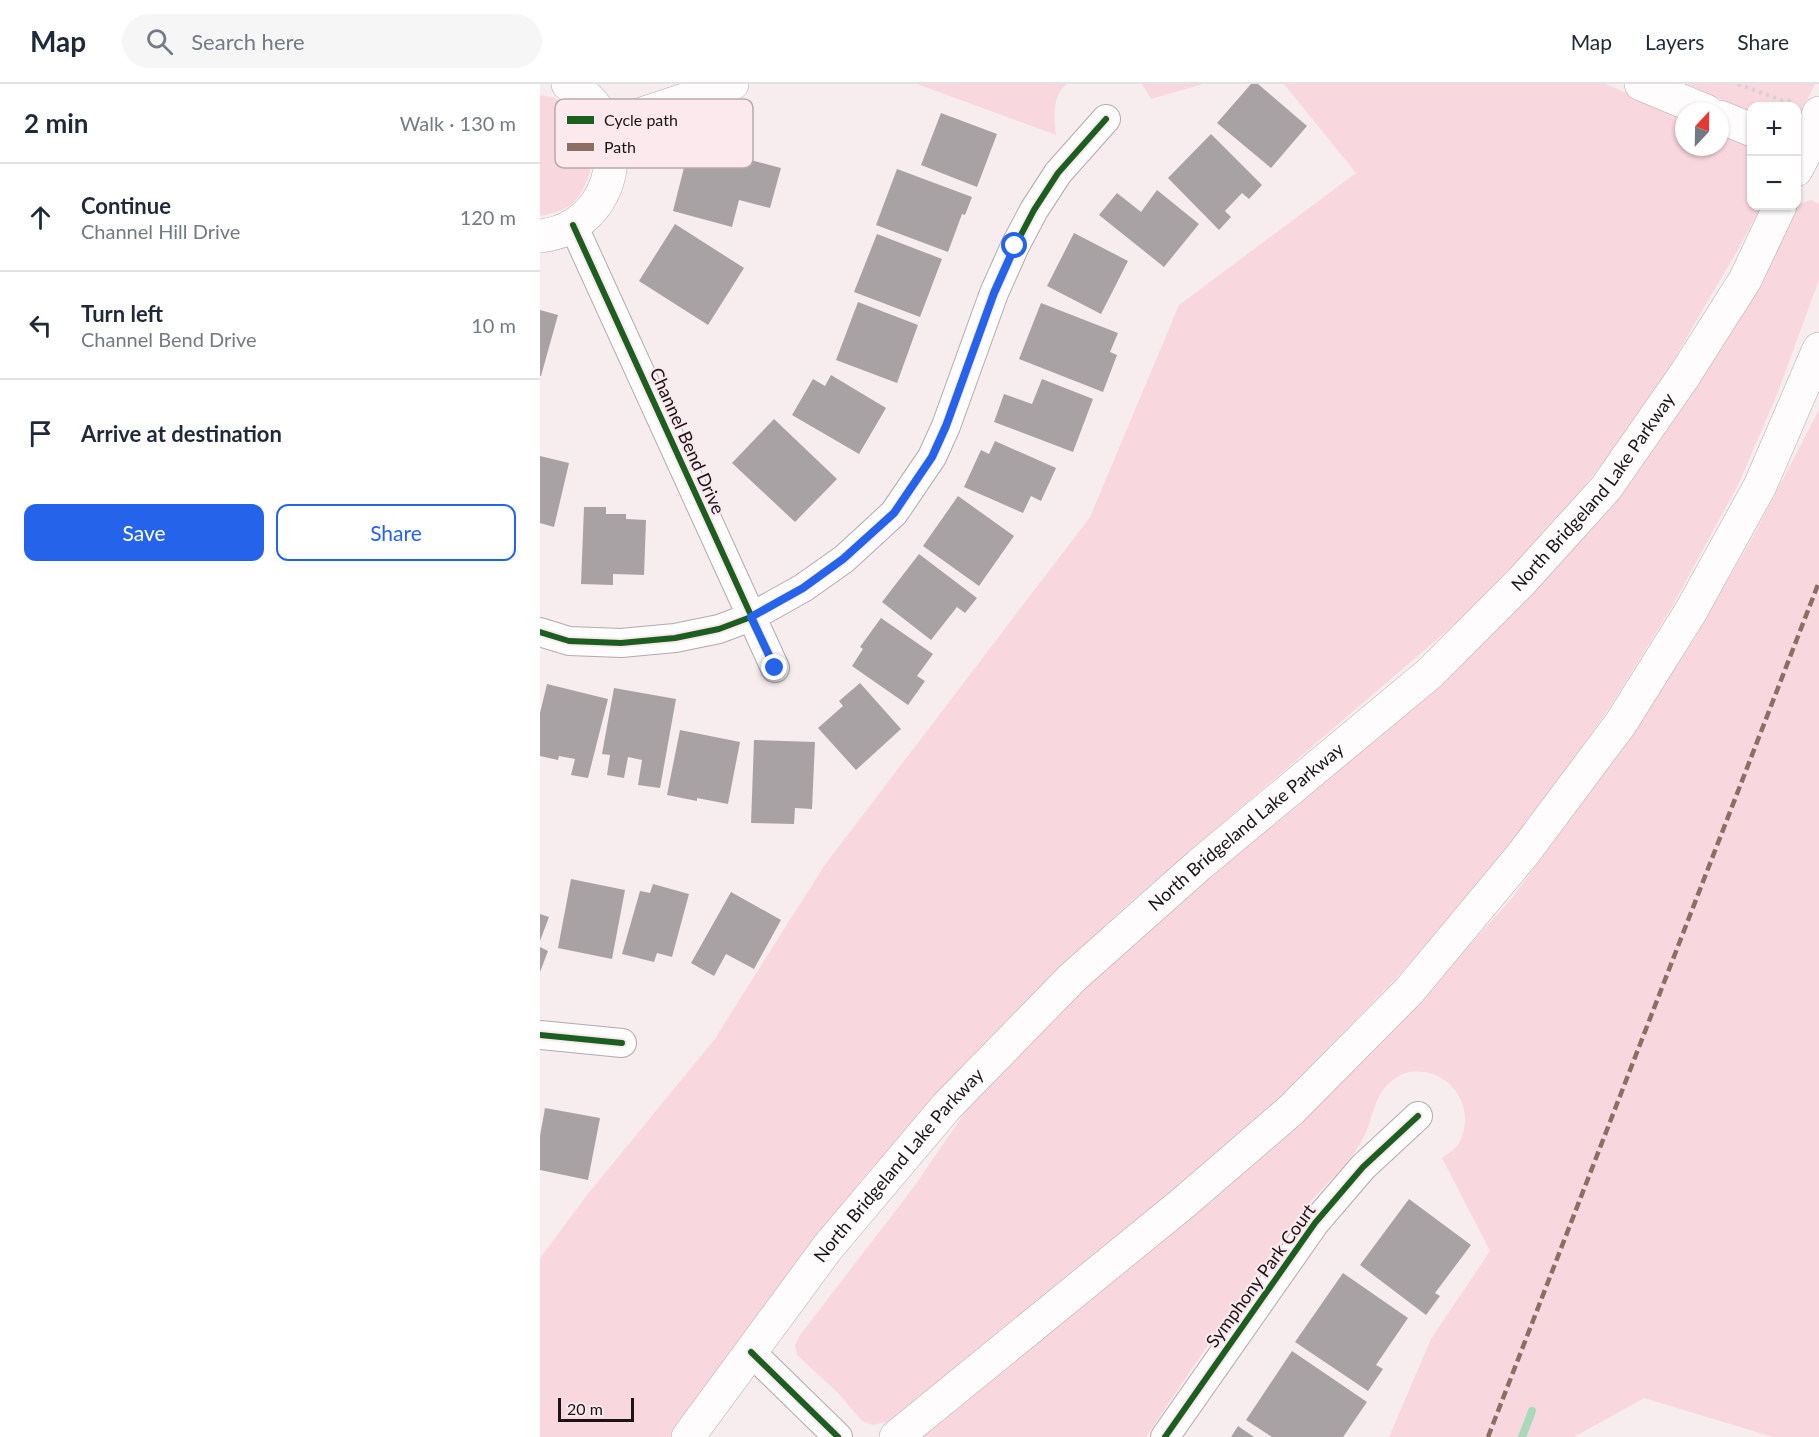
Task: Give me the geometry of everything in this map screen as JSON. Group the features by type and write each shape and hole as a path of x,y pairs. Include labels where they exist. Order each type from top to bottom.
{"main road":[{"path":"568,84 588,99"},
{"path":"687,99 732,84"},
{"path":"1641,84 1684,102"},
{"path":"1804,158 1809,107"},
{"path":"1729,121 1747,128"},
{"path":"540,236 560,232 585,216 605,188 610,168"},
{"name":"North Bridgeland Lake Parkway","path":"688,1437 828,1247 947,1106 1072,978 1199,865 1430,674 1520,583 1606,488 1684,376 1744,280 1778,210"},
{"path":"896,1437 1182,1204 1290,1111 1409,991 1522,854 1621,723 1691,611 1760,486 1819,349"}],"street":[{"path":"540,632 569,641 621,644 675,638 719,629 751,617 803,588 843,559 894,513 932,457 946,426 994,293 1034,210 1058,173 1106,119"},
{"name":"Channel Bend Drive","path":"573,225 775,668"},
{"path":"540,1035 622,1043"},
{"name":"Symphony Park Court","path":"1165,1437 1315,1223 1363,1167 1418,1116"},
{"path":"751,1352 838,1437"}],"path":[{"path":"1738,84 1781,100 1809,107"}],"shaded area":[{"path":"917,84 1067,84 1056,100 1056,135"},
{"path":"1142,84 1203,84 1151,99"},
{"path":"1284,84 1606,84 1675,114 1675,156 1729,156 1729,138 1747,145 1747,210 1759,210 1647,403 1588,482 1547,529 1462,618 1125,907 964,1064 864,1177 670,1437 540,1437 540,1258 587,1195 714,1040 824,866 1090,517 1179,305 1356,173"},
{"path":"1687,84 1815,84 1801,113 1801,102 1747,102 1747,111"},
{"path":"540,95 558,99 555,99 555,168 591,168 582,191 571,205 540,216"},
{"path":"1811,200 1819,204 1819,280 1776,397 1739,483 1672,607 1612,704 1550,793 1480,882 1401,973 1275,1103 1187,1181 887,1422 873,1425 862,1421 838,1393 797,1355 795,1345 800,1335 913,1188 983,1086 1116,955 1484,635 1789,214 1793,210 1801,210 1801,204"},
{"path":"1819,410 1819,1437 1773,1437 1644,1398 1574,1437 1389,1437 1431,1339 1490,1251 1442,1158 1458,1145 1464,1130 1465,1116 1462,1104 1448,1083 1437,1076 1424,1072 1409,1072 1402,1074 1382,1091 1365,1135 1355,1152 1306,1206 1282,1238 1146,1437 916,1437 1426,993 1512,898 1619,753 1695,638 1756,531"}],"building":[{"path":"1251,84 1258,84 1307,126 1271,168 1217,123"},
{"path":"941,113 997,134 977,187 921,165"},
{"path":"1211,134 1262,185 1249,199 1242,193 1225,211 1231,217 1219,230 1168,178"},
{"path":"753,161 781,168 770,208 739,200 732,227 673,211 684,168 753,168"},
{"path":"897,169 972,197 965,215 962,214 948,252 876,225"},
{"path":"1157,190 1199,224 1164,267 1099,215 1117,193 1141,212"},
{"path":"675,224 744,268 708,325 639,281"},
{"path":"1074,233 1128,261 1101,314 1047,286"},
{"path":"877,234 942,259 920,317 854,292"},
{"path":"858,302 918,325 897,383 836,360"},
{"path":"1041,303 1118,333 1110,352 1117,355 1103,392 1019,359"},
{"path":"540,310 558,315 541,376 540,376"},
{"path":"831,375 886,408 859,454 792,415 813,379 825,386"},
{"path":"1042,379 1093,399 1073,452 994,422 1004,394 1032,404"},
{"path":"774,419 837,479 795,522 732,463"},
{"path":"995,441 1056,468 1041,501 1031,496 1023,513 964,487 981,450 989,454"},
{"path":"540,456 569,463 554,527 540,523"},
{"path":"958,496 1014,536 979,586 923,546"},
{"path":"584,507 606,507 606,514 626,514 626,519 646,520 644,575 613,574 613,585 581,584"},
{"path":"919,554 977,598 965,613 957,607 931,640 882,602"},
{"path":"881,618 933,654 917,676 925,681 908,705 852,666 863,649 860,647"},
{"path":"860,683 901,729 856,770 818,728 843,706 839,701"},
{"path":"547,684 608,699 588,778 571,775 575,759 559,756 558,760 540,756 540,713"},
{"path":"614,688 676,699 660,788 638,785 642,760 628,757 624,778 607,775 610,755 602,754"},
{"path":"680,730 740,742 728,804 667,795"},
{"path":"754,740 815,742 812,809 795,808 794,824 751,823"},
{"path":"571,879 625,890 612,959 558,948"},
{"path":"653,884 689,894 672,957 657,953 654,962 622,954 640,891 650,893"},
{"path":"731,892 781,920 754,969 726,954 714,976 691,963"},
{"path":"540,914 549,917 540,941"},
{"path":"540,947 548,951 540,972"},
{"path":"545,1108 600,1118 588,1180 540,1170 540,1136"},
{"path":"1409,1199 1471,1245 1435,1293 1440,1296 1426,1315 1360,1265"},
{"path":"1343,1273 1408,1318 1376,1365 1383,1369 1368,1391 1295,1342"},
{"path":"1292,1351 1367,1402 1343,1437 1272,1437 1246,1420"},
{"path":"1238,1426 1254,1437 1231,1437"}],"waterway":[{"path":"1522,1437 1532,1411"}],"marked path":[{"path":"1488,1437 1819,582"}],"cycle path":[{"path":"540,632 569,641 621,643 675,638 719,629 751,617 803,588 844,559 894,513 932,457 946,426 994,293 1015,246 1034,210 1058,173 1106,119"},
{"path":"573,225 775,668"},
{"path":"540,1035 622,1043"},
{"path":"1165,1437 1315,1223 1363,1167 1418,1116"},
{"path":"751,1352 838,1437"}],"route":[{"path":"775,668 751,617 803,588 843,559 894,513 932,457 946,426 994,293 1015,246"}]}
